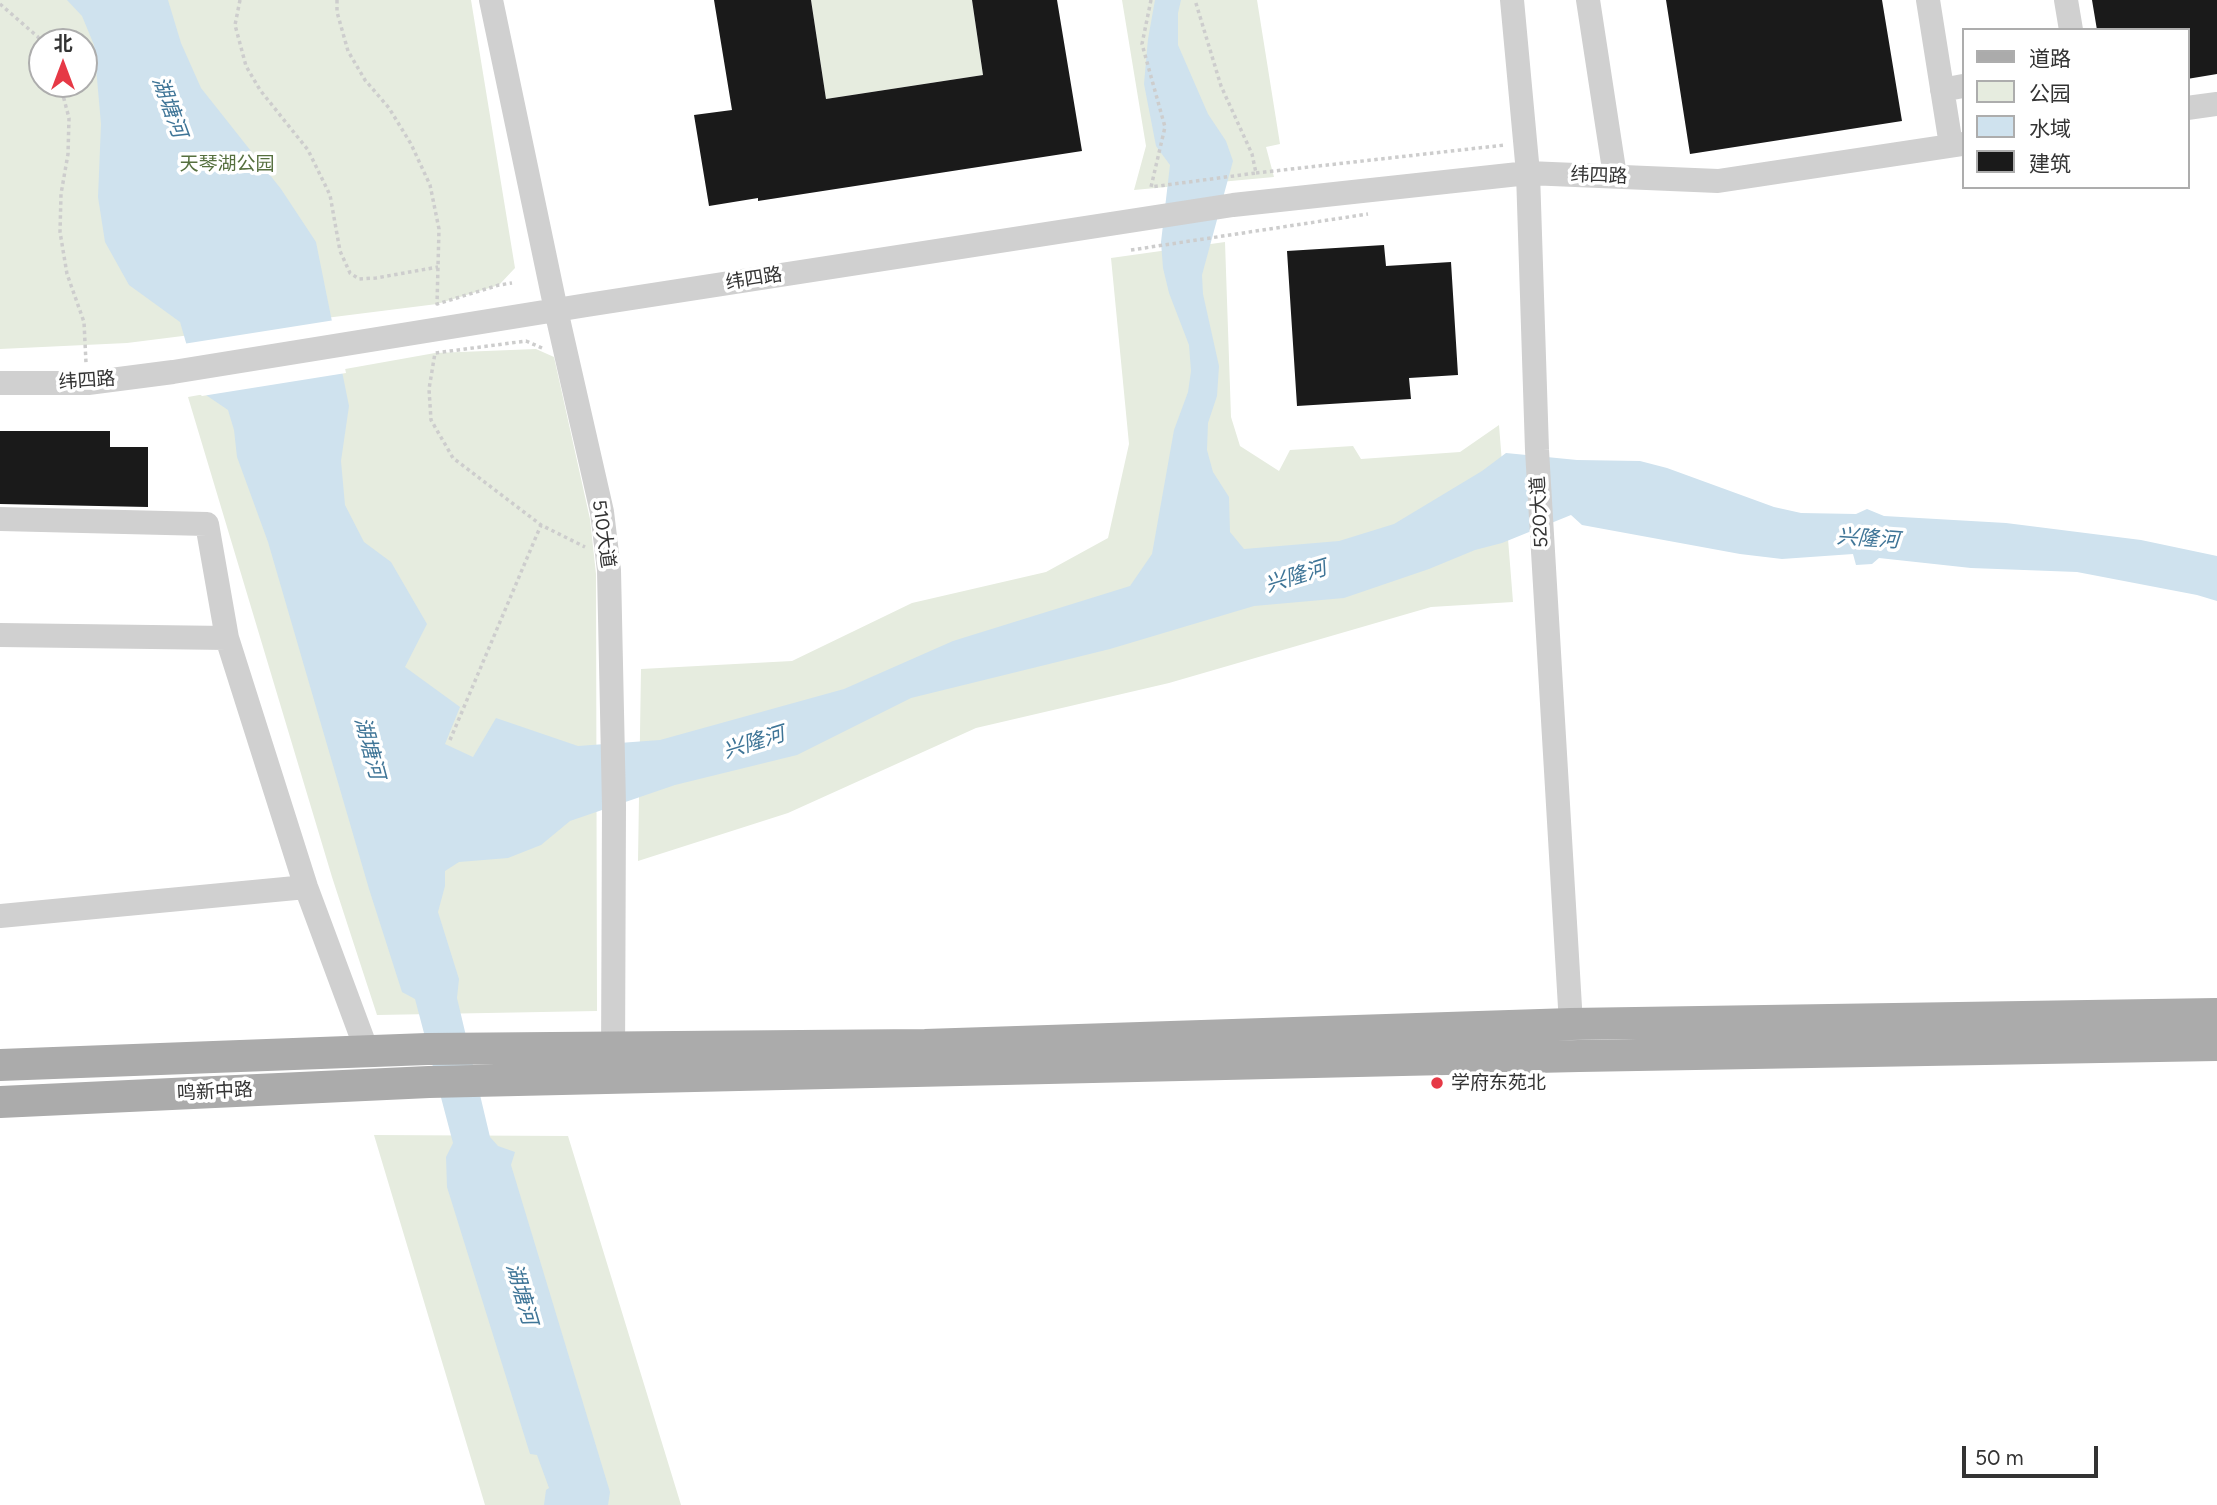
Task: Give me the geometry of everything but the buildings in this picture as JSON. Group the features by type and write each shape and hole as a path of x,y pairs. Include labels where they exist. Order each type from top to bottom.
{"main road":[{"name":"鸣新中路","path":"0,1065 426,1049 925,1045 1571,1024 2217,1014"},
{"name":"鸣新中路","path":"0,1102 429,1082 1579,1056 2217,1045"}],"street":[{"name":"510大道","path":"491,0 556,310 602,512 609,570 614,806 613,1079"},
{"name":"520大道","path":"1512,0 1528,173 1541,530 1571,1024"},
{"path":"1588,0 1615,176"},
{"path":"1928,0 1953,88 1957,144"},
{"path":"2066,0 2071,28"},
{"path":"2189,108 2217,104"},
{"name":"纬四路","path":"0,383 88,383 173,372 1233,205 1528,173 1718,181 1957,144"},
{"path":"0,519 207,524 227,638 306,887 367,1051"},
{"path":"0,635 227,638"},
{"path":"0,916 306,887"}],"path":[{"path":"240,0 235,25 246,66 260,90 308,150 330,195 340,251 349,273 359,278 368,278 438,267"},
{"path":"337,0 337,12 348,51 365,80 389,108 411,144 430,185 439,229 437,304 512,283"},
{"path":"1151,0 1142,44 1165,127 1151,187 1504,145"},
{"path":"1195,0 1221,86 1252,154 1256,173"},
{"path":"0,4 28,28"},
{"path":"64,98 69,118 60,232 67,274 84,322 88,383"},
{"path":"1131,250 1240,233"},
{"path":"547,350 526,341 435,353 429,389 431,420 453,458 541,525 593,551"},
{"path":"450,740 541,525"}],"green space":[{"name":"天琴湖公园","path":"0,0 471,0 515,268 499,285 437,304 127,343 0,349"},
{"path":"811,0 972,0 983,75 826,99"},
{"path":"1122,0 1257,0 1280,144 1266,147 1274,177 1134,190 1146,146"},
{"path":"1225,242 1231,417 1240,446 1279,471 1290,450 1353,446 1361,459 1460,452 1499,425 1513,602 1431,607 1169,683 976,728 788,813 638,861 641,669 792,661 912,603 1046,572 1108,538 1129,444 1111,258"},
{"path":"536,349 554,357 590,519 596,574 597,1011 377,1015 332,877 188,397 435,353"},
{"path":"374,1135 568,1136 681,1505 485,1505"}],"water":[{"path":"67,0 168,0 181,43 201,88 281,189 316,242 349,406 341,461 345,505 364,542 391,562 427,624 405,667 460,707 445,744 473,757 496,718 578,746 660,740 844,689 953,641 1130,586 1152,554 1174,430 1188,392 1191,371 1189,345 1169,293 1163,268 1161,242 1170,165 1156,146 1144,84 1155,0 1181,0 1178,13 1178,45 1208,114 1226,141 1233,161 1202,275 1203,294 1219,366 1217,396 1208,423 1207,450 1213,472 1229,497 1230,532 1244,549 1339,541 1394,524 1482,471 1506,453 1577,460 1640,461 1667,468 1774,507 1801,513 1856,514 1867,509 1884,516 2006,523 2141,540 2217,556 2217,601 2077,572 1971,568 1879,558 1872,564 1856,565 1853,554 1782,559 1740,554 1582,525 1571,515 1502,543 1475,550 1344,598 1254,606 1110,649 911,698 797,755 675,785 570,821 541,845 508,858 459,862 445,871 445,886 438,912 459,979 457,998 490,1137 498,1146 515,1152 511,1165 610,1492 608,1505 544,1505 546,1490 549,1488 537,1455 530,1454 447,1187 446,1157 453,1143 415,999 402,992 369,889 268,542 237,457 234,430 228,410 200,391 180,322 129,285 105,242 98,197 101,124 98,28 87,28 82,16"}],"pier":[{"path":"335,320 346,373 202,396 197,392 183,344"}],"place":[{"name":"学府东苑北","path":"1437,1083"}],"water label":[{"name":"湖塘河","path":"169,107"},
{"name":"兴隆河","path":"1868,539"},
{"name":"兴隆河","path":"1296,577"},
{"name":"兴隆河","path":"754,743"},
{"name":"湖塘河","path":"369,748"},
{"name":"湖塘河","path":"521,1294"}]}
